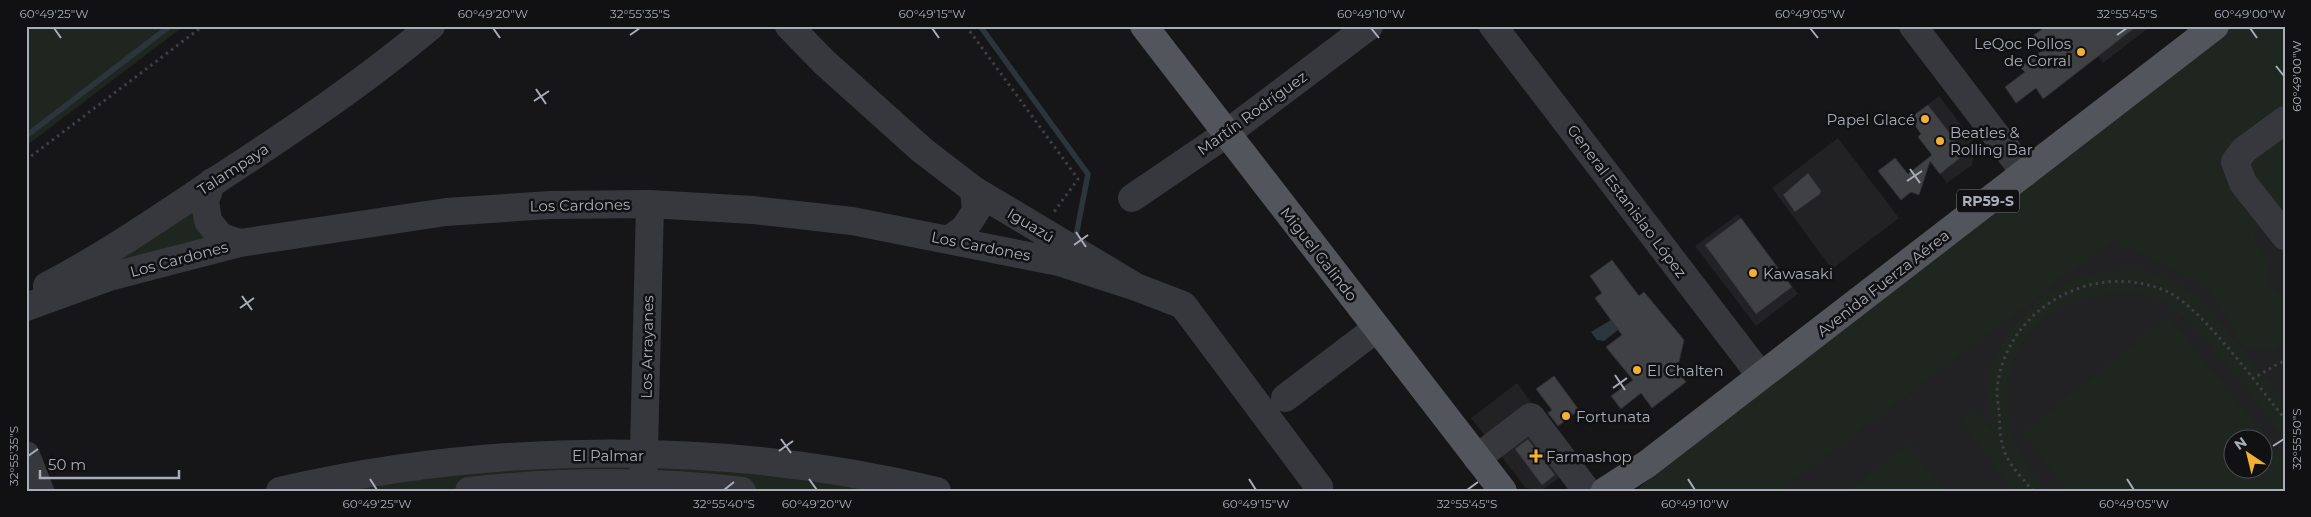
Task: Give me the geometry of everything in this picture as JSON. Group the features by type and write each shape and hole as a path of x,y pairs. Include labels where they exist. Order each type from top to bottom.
{"main road":[{"name":"Miguel Galindo","path":"1144,26 1499,488"},
{"name":"Avenida Fuerza Aérea","path":"1605,491 1645,466 2215,26"},
{"name":"Avenida Fuerza Aérea","path":"1627,491 1645,466"}],"street":[{"name":"Talampaya","path":"26,298 150,224 284,136 354,86 431,26"},
{"name":"Iguazú","path":"789,26 824,62 922,150 974,190 1136,287 1183,305 1319,486 1317,491"},
{"name":"Martín Rodríguez","path":"1132,198 1226,134 1369,26"},
{"name":"General Estanislao López","path":"1493,26 1761,376"},
{"path":"1913,26 2025,173"},
{"path":"2285,120 2244,150 2235,162 2243,183 2285,236"},
{"path":"212,182 205,201 208,221 221,237 240,243"},
{"path":"950,239 964,229 976,210 974,190"},
{"name":"Los Cardones","path":"26,307 108,277 240,243 446,212 550,205 650,204 753,210 832,219 950,239 1059,262 1136,287"},
{"name":"Los Arrayanes","path":"643,488 650,204"},
{"path":"1285,398 1376,328"},
{"path":"1477,458 1531,417 1588,491"},
{"path":"26,455 40,491"},
{"name":"El Palmar","path":"280,491 390,470 474,460 558,455 644,455 735,460 827,470 937,491"},
{"name":"El Palmar","path":"469,491 560,485 742,491"}],"path":[{"path":"26,160 203,26"},
{"path":"966,26 1078,179 1040,230"},
{"path":"2033,491 2006,456 1999,426 1997,391 2008,351 2033,316 2051,301 2070,290 2087,284 2131,280 2170,293 2195,312 2285,419"},
{"path":"2252,379 2285,360"}],"shaded area":[{"path":"26,26 184,26 26,146"},
{"path":"2076,26 2151,26 2103,63"},
{"path":"2231,26 2285,26 2285,110 2218,161 2229,184 2259,220 2253,239 2266,255 2270,285 2285,298 2285,339 2272,351 2246,350 2207,286 2155,262 2114,239 1780,491 1636,491 1680,451"},
{"path":"2285,95 2285,491 1760,491"},
{"path":"1939,96 1974,142 1975,149 1972,165 1947,183 1928,158 1932,155 1918,137 1921,134 1910,118"},
{"path":"2285,136 2285,219 2255,183 2252,161"},
{"path":"1838,138 1899,218 1832,269 1772,188"},
{"path":"212,182 221,237 26,298"},
{"name":"Kawasaki","path":"1738,214 1798,294 1756,326 1695,246"},
{"path":"2137,269 2162,276 2184,287 2206,304 2285,402 2285,440 2223,360 2186,320 2168,306 2152,297 2130,294 2107,295 2080,300 2057,310 2039,324 2024,341 2015,362 2009,385 2009,410 2013,436 2022,458 2047,491 2013,491 1960,421 1976,409 1992,429 1988,386 1990,372 2004,340 2027,311 2056,288 2088,274"},
{"path":"2169,316 2260,430 2224,430 2224,480 2274,480 2274,447 2285,461 2285,491 2068,491 2022,433"},
{"path":"1614,318 1620,326 1618,330 1604,341 1597,340 1591,332"},
{"path":"1517,383 1577,465 1541,491 1526,488 1471,418"},
{"path":"1908,443 1945,491 1848,491"},
{"path":"558,455 937,491 280,491"}],"building":[{"path":"2046,26 2137,26 2043,99 2036,88 2016,103 2005,87 2025,72 2020,67 2043,50 2033,36"},
{"path":"1928,105 1956,141 1953,148 1960,158 1940,174 1930,161 1919,195 1911,192 1901,200 1878,171 1895,158 1908,174 1932,155 1918,137 1921,134 1910,118"},
{"path":"1808,173 1821,191 1820,194 1795,212 1783,195"},
{"name":"Kawasaki","path":"1741,218 1792,287 1756,314 1705,245"},
{"path":"1612,260 1639,296 1644,292 1684,340 1677,370 1686,382 1652,408 1641,393 1621,409 1611,396 1633,380 1606,347 1622,335 1595,298 1602,293 1590,276"},
{"path":"1554,376 1579,410 1558,426 1548,413 1552,410 1536,389"},
{"path":"1528,439 1555,475 1542,485 1515,449"}],"waterway":[{"path":"26,136 170,26"},
{"path":"980,26 1088,174 1075,241"}],"place":[{"name":"LeQoc Pollos de Corral","path":"2081,52"},
{"name":"Papel Glacé","path":"1925,119"},
{"name":"Beatles & Rolling Bar","path":"1940,141"},
{"name":"Kawasaki","path":"1753,273"},
{"name":"El Chalten","path":"1637,370"},
{"name":"Fortunata","path":"1566,416"},
{"name":"Farmashop","path":"1536,456"}]}
